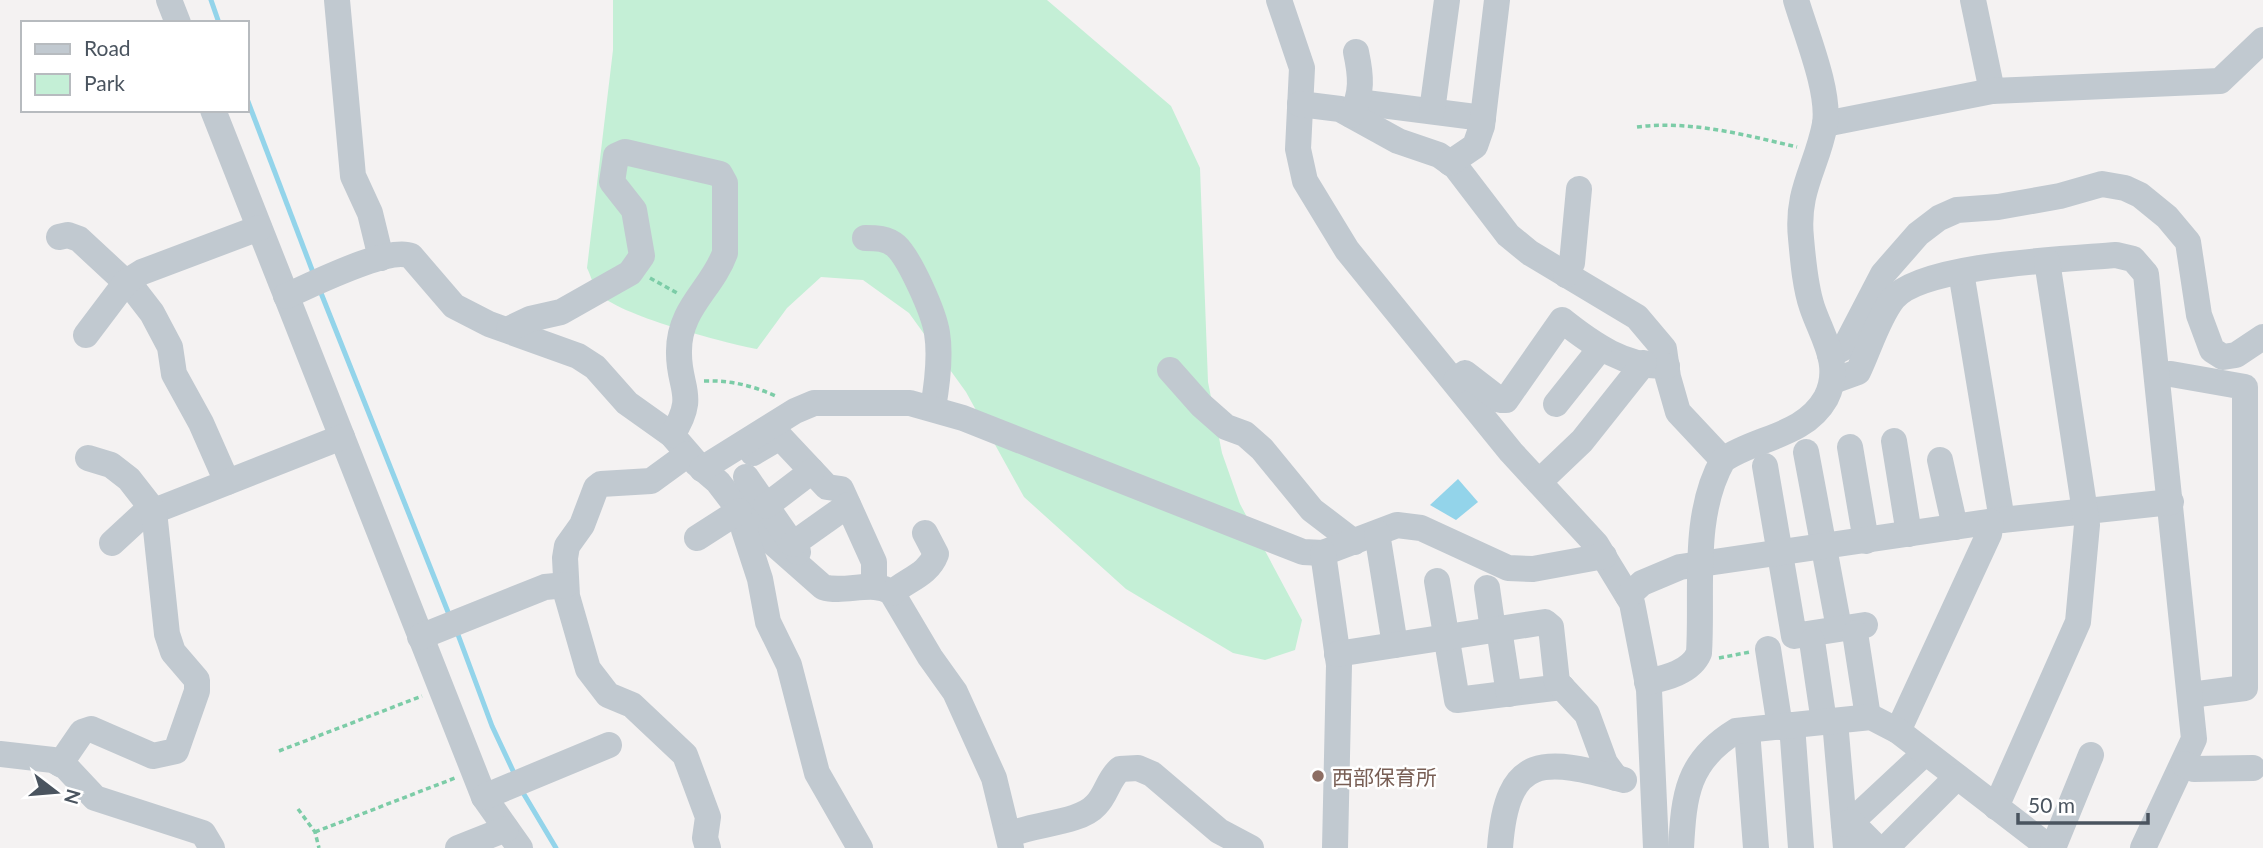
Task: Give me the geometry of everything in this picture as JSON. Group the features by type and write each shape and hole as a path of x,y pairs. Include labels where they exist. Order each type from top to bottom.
{"street":[{"path":"169,0 177,21"},
{"path":"337,0 354,176 370,213 381,258"},
{"path":"1279,0 1302,68 1298,149 1305,181 1347,250 1455,382 1604,556 1628,596 1647,682 1656,848"},
{"path":"1432,111 1447,0"},
{"path":"1450,163 1475,146 1483,118 1497,0"},
{"path":"1796,0 1821,86 1825,124 1800,202 1801,237 1811,306 1832,368"},
{"path":"1973,0 1992,91"},
{"path":"1825,124 1992,91 2220,81 2263,40"},
{"path":"1354,109 1361,75 1356,52"},
{"path":"1300,104 1340,109 1432,111 1483,118"},
{"path":"1354,109 1398,141 1450,163 1508,235 1566,275 1637,317 1664,349 1655,365 1583,441 1539,482"},
{"path":"214,112 473,771 484,797 513,839 458,848"},
{"path":"509,329 530,319 561,312 632,271 642,256 634,210 612,182 616,156 625,152 720,174 725,183 725,253 721,264 688,311 679,351 688,395 679,424 693,459"},
{"path":"1647,682 1694,663 1700,639 1698,565 1716,471 1723,460 1795,429 1825,400 1832,368 1883,274 1918,234 1939,218 1957,210 2023,203 2102,184 2125,188 2140,195 2167,216 2188,242 2199,314 2213,350 2223,357 2236,355 2263,337"},
{"path":"1566,275 1572,263 1579,189"},
{"path":"86,335 125,282 142,272 259,228"},
{"path":"59,237 68,235 79,239 125,282 152,313 166,338 174,374 201,423 227,482"},
{"path":"865,238 879,238 895,244 906,259 932,314 937,333 933,408"},
{"path":"286,296 381,258 402,252 411,256 454,306 489,324 578,356 595,367 627,403 751,513 809,577 823,587 838,592 883,589 923,574 936,554 925,533"},
{"path":"1832,368 1858,372 1892,300 1905,288 1961,272 2116,255 2133,259 2146,274 2194,739 2143,848"},
{"path":"1996,807 2078,622 2087,525 2047,261"},
{"path":"1898,731 1996,521 1961,272"},
{"path":"1455,382 1465,373 1500,400 1506,400 1562,320 1600,350 1655,365 1678,412 1723,460"},
{"path":"1556,404 1600,350"},
{"path":"1170,370 1201,405 1226,427 1245,434 1262,449 1312,510 1366,538 1395,645"},
{"path":"2157,375 2171,374 2245,387 2245,688 2190,695"},
{"path":"708,848 705,838 708,817 685,755 632,705 608,695 588,669 566,585 567,546 582,525 596,488 601,484 651,481 814,403 882,401 933,408 1303,552 1323,553 1397,525 1421,528 1508,568 1533,569 1604,556"},
{"path":"112,543 152,509 342,437"},
{"path":"693,459 780,437 827,487 841,489 874,562 883,589 955,692 994,778 1010,842 1096,806 1110,778 1119,769 1138,768 1152,774 1219,831 1251,848"},
{"path":"1894,441 1909,534"},
{"path":"1850,447 1866,541"},
{"path":"1806,452 1824,548 1853,629 1868,717"},
{"path":"61,764 82,732 91,729 153,756 176,751 197,691 197,680 173,652 167,634 152,509 129,478 111,465 88,458"},
{"path":"1940,460 1955,527"},
{"path":"1765,466 1794,636 1853,629"},
{"path":"697,538 751,513 812,471"},
{"path":"746,477 751,513 744,530 760,579 768,622 789,665 817,773 860,848"},
{"path":"1628,596 1642,583 1680,567 1996,521 2171,502"},
{"path":"793,544 848,505"},
{"path":"751,513 793,544 812,571 809,577"},
{"path":"1323,553 1337,654 1335,848"},
{"path":"1437,581 1457,700 1562,687"},
{"path":"420,637 545,587 566,585"},
{"path":"1487,588 1508,694"},
{"path":"1337,654 1545,622 1551,627 1557,681 1587,714 1605,763 1616,778"},
{"path":"1812,641 1829,721 1847,831"},
{"path":"1768,649 1786,726 1801,848"},
{"path":"1681,848 1684,800 1696,766 1718,742 1736,732 1868,717 1898,731 2051,848 2091,755"},
{"path":"1747,730 1756,848"},
{"path":"484,797 609,746"},
{"path":"1847,831 1925,753"},
{"path":"0,754 37,757 61,764 95,798 202,834 212,848"},
{"path":"2184,764 2194,769 2253,768"},
{"path":"1500,848 1502,817 1513,785 1530,769 1544,766 1616,778 1652,789"},
{"path":"1886,848 1957,777"},
{"path":"1847,831 1877,848"}],"path":[{"path":"1637,127 1654,125 1741,134 1816,151"},
{"path":"632,271 676,291 688,311"},
{"path":"686,386 723,380 759,388 802,408"},
{"path":"279,751 441,689"},
{"path":"315,832 473,771"},
{"path":"298,808 315,832 319,848"}],"green space":[{"path":"613,0 1047,0 1171,106 1200,168 1208,382 1222,453 1240,504 1302,620 1295,650 1265,660 1233,653 1126,589 1024,497 966,392 909,313 863,280 821,277 787,308 757,349 698,335 648,319 609,301 599,293 587,268 613,50"}],"water":[{"path":"1458,479 1478,502 1456,520 1430,505"}],"waterway":[{"path":"211,0 218,21"},
{"path":"248,102 314,275"},
{"path":"319,288 450,617"},
{"path":"457,632 492,726 515,775"},
{"path":"522,791 556,848"}],"place":[{"name":"西部保育所","path":"1318,776"}]}
